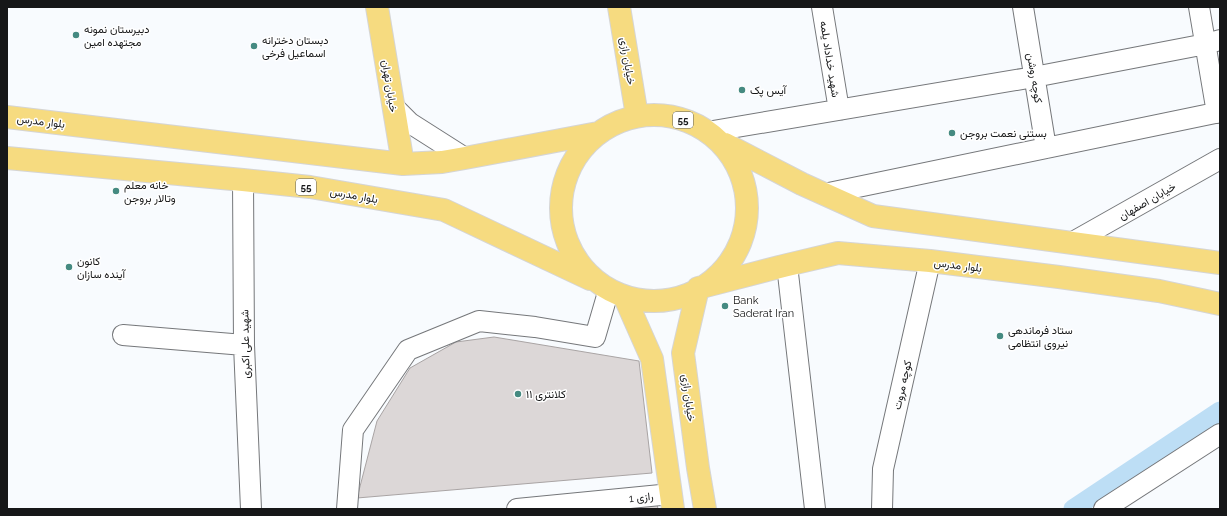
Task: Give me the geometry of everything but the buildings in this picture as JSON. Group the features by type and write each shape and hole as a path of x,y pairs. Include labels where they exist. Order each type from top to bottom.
{"main road":[{"name":"خیابان تهران","path":"377,7 403,164"},
{"name":"خیابان رازی","path":"619,7 637,116"},
{"name":"55","path":"668,115 697,124 714,137 739,167 748,195 747,224 737,253 719,276 698,288 660,302 617,293 590,278 562,230 560,202 566,176 579,152 598,133 617,122 637,116 668,115"},
{"name":"بلوار مدرس","path":"7,116 403,164 442,162 598,133"},
{"path":"714,137 824,194 873,216 1220,263"},
{"name":"بلوار مدرس","path":"7,158 310,187 444,210 590,278"},
{"name":"بلوار مدرس","path":"698,288 838,253 930,261 1159,291 1220,304"},
{"name":"خیابان رازی","path":"698,288 683,353 698,468 705,509"},
{"path":"617,293 652,358 672,501"}],"street":[{"name":"شهید خداداد یلمه","path":"822,7 839,110"},
{"name":"کوچه روشن","path":"1023,7 1046,148"},
{"path":"824,194 1218,113 1213,42 1200,7"},
{"path":"714,137 839,110 1034,77 1213,42"},
{"path":"393,106 410,123 465,158"},
{"name":"خیابان اصفهان","path":"1073,242 1220,159"},
{"name":"شهید علی اکبری","path":"243,180 244,345 251,509"},
{"name":"کوچه مروت","path":"882,509 883,469 930,261"},
{"path":"787,265 815,509"},
{"path":"347,509 352,430 408,350 478,321 535,327 595,337 617,293"},
{"path":"123,335 244,345"},
{"path":"1104,509 1220,434"},
{"name":"رازی 1","path":"517,509 672,501"}],"waterway":[{"path":"1073,509 1220,411"}],"place":[{"name":"دبیرستان نمونه مجتهده امین","path":"76,35"},
{"name":"دبستان دخترانه اسماعیل فرخی","path":"254,46"},
{"name":"آیس پک","path":"742,90"},
{"name":"بستنی نعمت بروجن","path":"952,133"},
{"name":"خانه معلم وتالار بروجن","path":"116,191"},
{"name":"کانون آینده سازان","path":"69,267"},
{"name":"Bank Saderat Iran","path":"725,306"},
{"name":"ستاد فرماندهی نیروی انتظامی","path":"1000,336"},
{"name":"کلانتری ۱۱","path":"518,394"}]}
